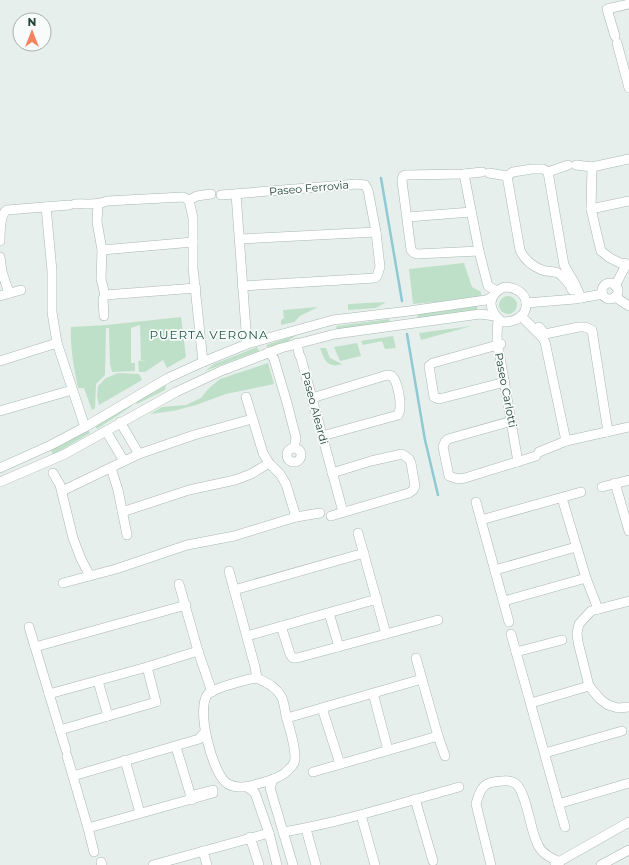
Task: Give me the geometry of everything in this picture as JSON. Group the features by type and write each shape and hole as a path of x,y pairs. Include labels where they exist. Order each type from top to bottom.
{"street":[{"path":"604,0 620,46 629,88"},
{"path":"607,9 629,4"},
{"path":"479,251 415,254 411,250 408,217 402,180 404,176 485,172 507,176 513,172 532,169 543,169 548,172 572,165 592,167 629,159"},
{"path":"592,167 591,209 599,243 602,250 610,258 625,264 613,285 604,287 603,294"},
{"path":"548,172 564,265 575,284 578,298"},
{"path":"464,174 479,251 488,286 495,294"},
{"path":"507,176 520,250 523,256 526,261 542,270 558,273 570,285 578,298"},
{"name":"Paseo Ferrovia","path":"236,194 357,184 365,185 368,190 376,232 380,267 375,278 242,286"},
{"path":"189,200 197,196 211,194"},
{"path":"221,195 236,194 242,286 248,344"},
{"path":"0,241 1,216 4,211 7,210 72,204 98,204 107,201 183,197 189,200"},
{"path":"189,200 193,218 193,268 203,362"},
{"path":"591,209 629,201"},
{"path":"98,204 97,222 102,250 100,275 105,295 102,299 104,316"},
{"path":"46,207 52,272 52,312 57,343 85,427"},
{"path":"408,217 471,212"},
{"path":"240,239 376,232"},
{"path":"102,250 194,242"},
{"path":"0,257 4,294 20,290"},
{"path":"558,273 564,265"},
{"path":"603,294 608,299 615,297 618,293 613,285"},
{"path":"0,468 85,427 168,378 248,344 333,320 396,313 486,300 504,287 512,287 519,290 524,296 524,310 544,335 566,441"},
{"path":"105,295 196,288"},
{"path":"495,294 491,304 492,310 498,319"},
{"path":"0,482 51,460 176,392 221,371 299,342 335,334 480,314 498,319 514,321 524,310 603,294"},
{"path":"615,297 629,306"},
{"name":"Paseo Carlotti","path":"498,319 496,338 499,345 518,462"},
{"path":"333,320 335,334"},
{"path":"544,335 579,327 585,327 592,330 608,432"},
{"name":"Paseo Aleardi","path":"299,342 299,354 314,397 346,511"},
{"path":"0,360 57,343"},
{"path":"499,345 430,364 428,366 434,397 439,399 505,382"},
{"path":"269,352 274,360 287,403 296,438 294,448"},
{"path":"314,397 388,375 392,376 396,382 401,409 398,415 325,435"},
{"path":"168,378 176,392"},
{"path":"0,411 72,390"},
{"path":"246,397 263,453 286,484 296,518"},
{"path":"62,491 139,454 194,435 252,419"},
{"path":"120,422 139,454"},
{"path":"512,422 448,439 445,442 444,452 449,476 458,479 518,462 566,441 629,427"},
{"path":"106,430 124,461"},
{"path":"44,448 51,460"},
{"path":"331,516 412,491 415,486 411,463 406,455 402,454 334,472"},
{"path":"122,512 177,494 235,480 251,474 269,463"},
{"path":"111,468 118,490 127,535"},
{"path":"54,473 62,491 73,538 81,559 90,576"},
{"path":"602,487 629,480"},
{"path":"615,483 629,531"},
{"path":"481,520 581,492"},
{"path":"562,498 586,578 598,609"},
{"path":"476,502 509,622"},
{"path":"63,584 187,545 234,536 296,518 320,513"},
{"path":"358,533 386,634"},
{"path":"495,570 576,547"},
{"path":"234,590 364,553"},
{"path":"229,571 256,667 257,678"},
{"path":"504,601 586,578"},
{"path":"179,584 198,651 212,692"},
{"path":"247,636 377,599"},
{"path":"629,601 591,611 579,624 577,633 589,686 600,699 608,705 618,708 629,707"},
{"path":"35,647 186,606"},
{"path":"329,613 339,647"},
{"path":"281,626 290,654 293,658 302,658 438,620"},
{"path":"29,627 94,852"},
{"path":"511,634 532,703 565,827"},
{"path":"516,652 562,640"},
{"path":"49,694 147,667 198,651"},
{"path":"416,658 445,756"},
{"path":"60,730 156,702 147,667"},
{"path":"257,678 273,685 281,696 292,736 295,759 291,767 285,773 273,779 247,787 234,787 227,784 221,778 208,744 205,732 205,699 212,692 249,679 257,678"},
{"path":"287,718 422,679"},
{"path":"98,681 108,716"},
{"path":"532,703 589,686"},
{"path":"373,694 388,750"},
{"path":"322,708 340,764"},
{"path":"545,752 622,731"},
{"path":"176,748 199,739 205,732"},
{"path":"313,772 438,736"},
{"path":"73,776 125,760 199,742 208,744"},
{"path":"88,828 191,798 176,748"},
{"path":"125,760 140,813"},
{"path":"273,779 270,788 293,865"},
{"path":"491,865 476,804 482,787 492,782 505,780 515,783 521,791 538,845 544,853 556,863 629,822"},
{"path":"558,804 629,783"},
{"path":"247,787 256,793 269,833 277,865"},
{"path":"283,832 306,829 361,815 459,787"},
{"path":"415,799 433,861"},
{"path":"361,815 375,865"},
{"path":"306,829 316,865"},
{"path":"155,865 250,837 269,833"},
{"path":"250,837 259,865"},
{"path":"601,865 629,850"},
{"path":"203,851 207,865"}],"green space":[{"path":"464,263 472,287 481,292 481,296 460,300 413,304 409,269"},
{"path":"508,296 514,299 517,305 514,311 508,314 502,311 499,305 502,299"},
{"path":"386,302 376,308 348,310 348,304"},
{"path":"477,306 477,311 418,319 417,314"},
{"path":"318,307 300,316 294,322 281,325 281,320 284,318 283,310"},
{"path":"181,317 186,357 167,368 163,360 145,372 139,372 138,361 146,360 141,360 140,325 131,328 131,363 135,363 135,371 112,372 110,364 109,328 106,328 105,375 96,384 95,408 92,410 84,388 78,388 72,350 71,327"},
{"path":"389,319 390,323 335,331 337,326"},
{"path":"472,326 421,340 419,333"},
{"path":"297,335 285,343 268,348 266,345"},
{"path":"393,336 396,348 385,349 382,341 363,345 361,341"},
{"path":"357,343 361,356 340,361 334,347"},
{"path":"257,347 259,351 205,371 214,364"},
{"path":"320,348 326,348 330,358 342,364 333,365 327,362"},
{"path":"268,363 274,384 226,394 196,405 173,411 150,414 162,407 186,405 201,398 208,389 220,379"},
{"path":"118,373 139,374 142,380 99,405 97,396 98,386 106,378"},
{"path":"166,384 165,390 137,404 135,401"},
{"path":"130,404 132,406 97,429 95,425"},
{"path":"88,430 90,433 53,455 51,450"}],"waterway":[{"path":"381,178 402,301"},
{"path":"407,334 425,440 438,495"}],"district":[{"name":"PUERTA VERONA","path":"209,334"}]}
